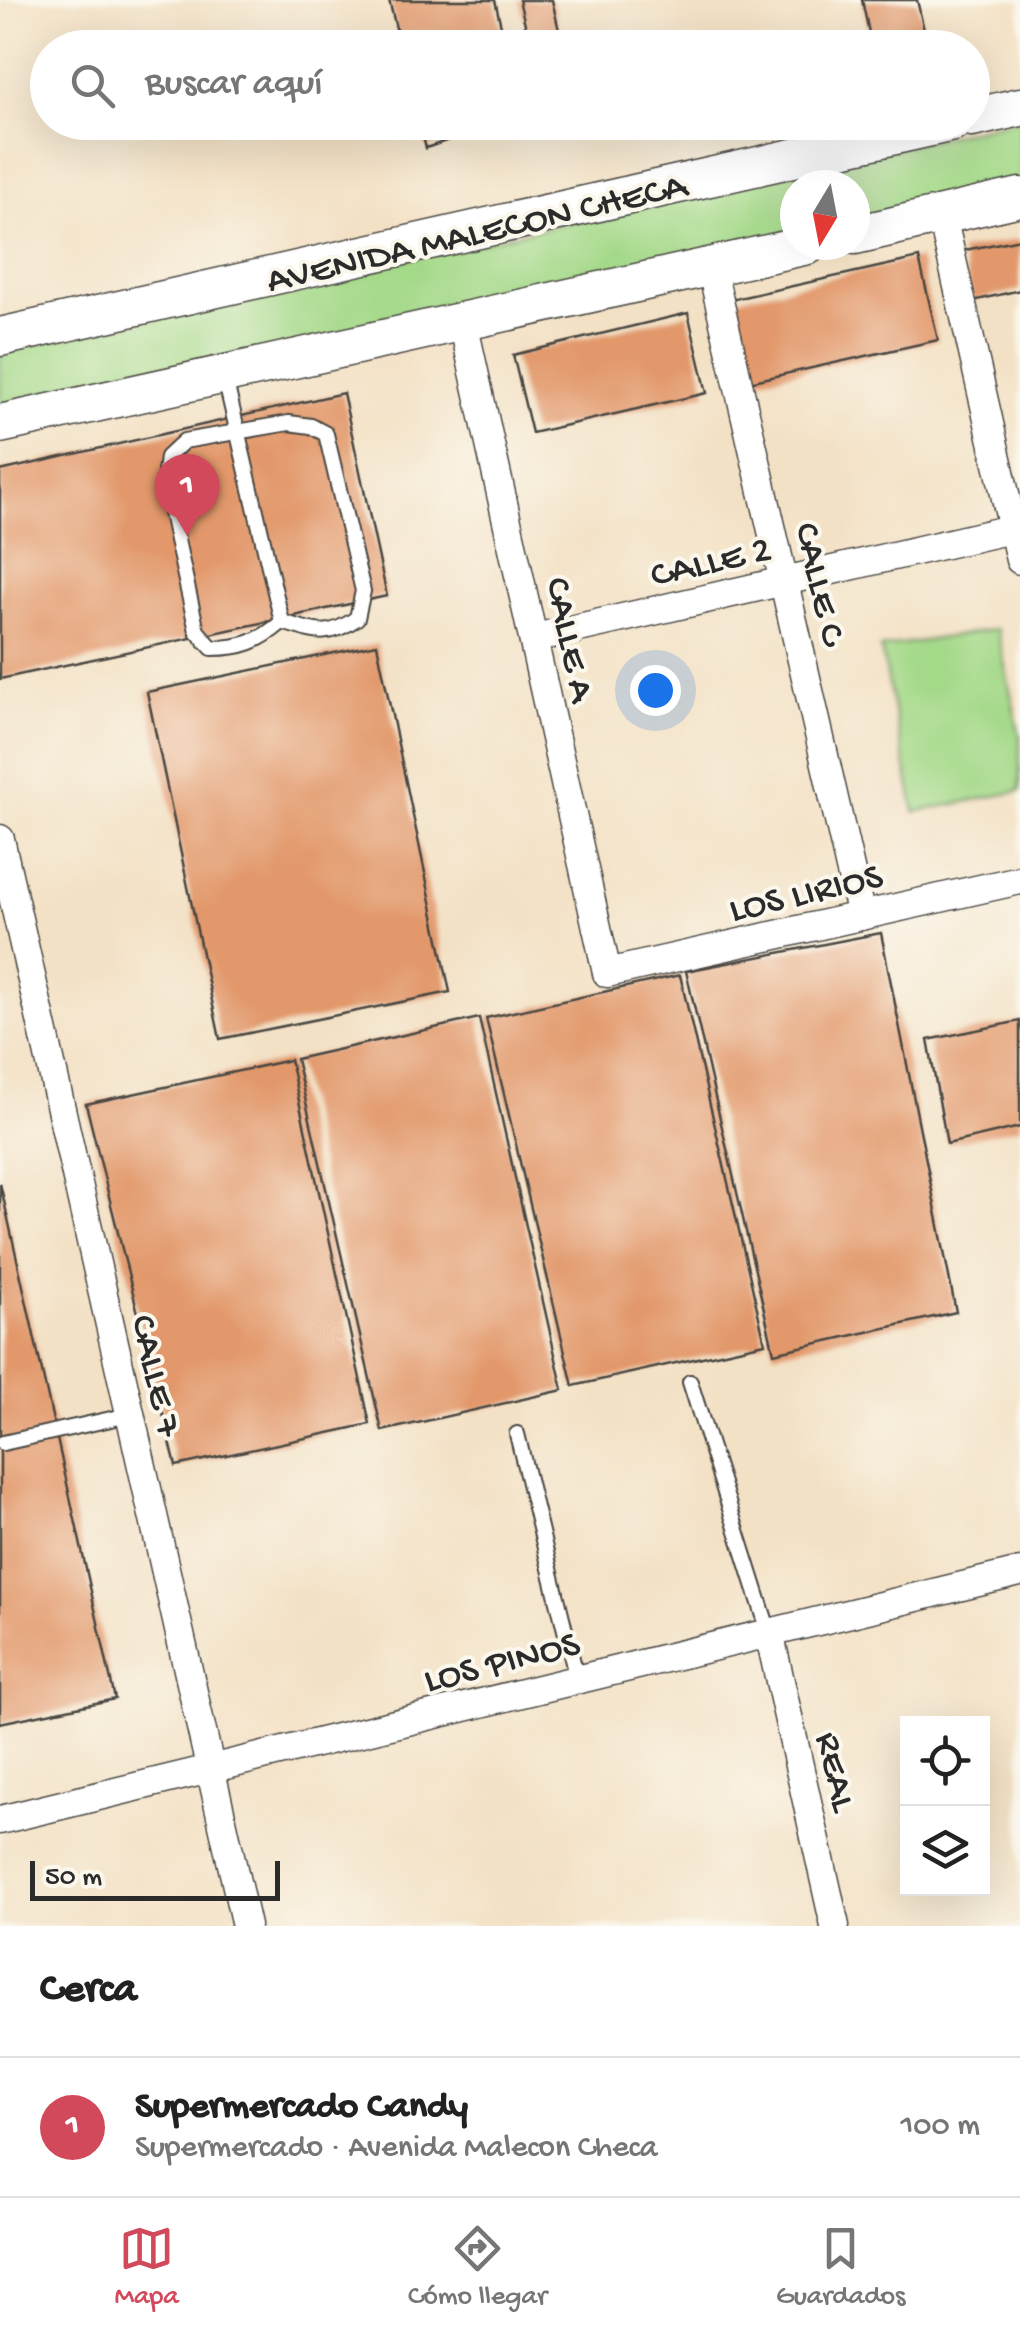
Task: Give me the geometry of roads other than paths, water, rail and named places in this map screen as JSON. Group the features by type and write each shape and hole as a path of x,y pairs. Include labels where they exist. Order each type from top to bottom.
{"main road":[{"path":"990,114 1020,107"},
{"name":"AVENIDA MALECON CHECA","path":"0,337 873,140"},
{"path":"870,232 1020,197"},
{"path":"0,424 780,251"}],"street":[{"path":"942,216 1016,528 1020,560"},
{"name":"CALLE C","path":"711,266 861,916"},
{"name":"CALLE A","path":"463,322 607,973"},
{"name":"CALLE 2","path":"535,638 1016,528"},
{"name":"CALLE 7","path":"2,853 246,1926"},
{"name":"LOS LIRIOS","path":"607,973 1020,880"},
{"name":"LOS PINOS","path":"0,1820 1020,1572"},
{"name":"REAL","path":"769,1632 835,1926"}],"lane":[{"path":"224,374 282,622"},
{"path":"289,423 311,426 326,434 363,591 357,618 338,632 316,632 282,622 261,640 237,648 212,648 197,631 164,482 167,457 184,441 289,423"},
{"path":"690,1382 769,1632"},
{"path":"4,1442 129,1415"},
{"path":"518,1434 577,1679"}],"place":[{"name":"Supermercado Candy","path":"187,536"}]}
